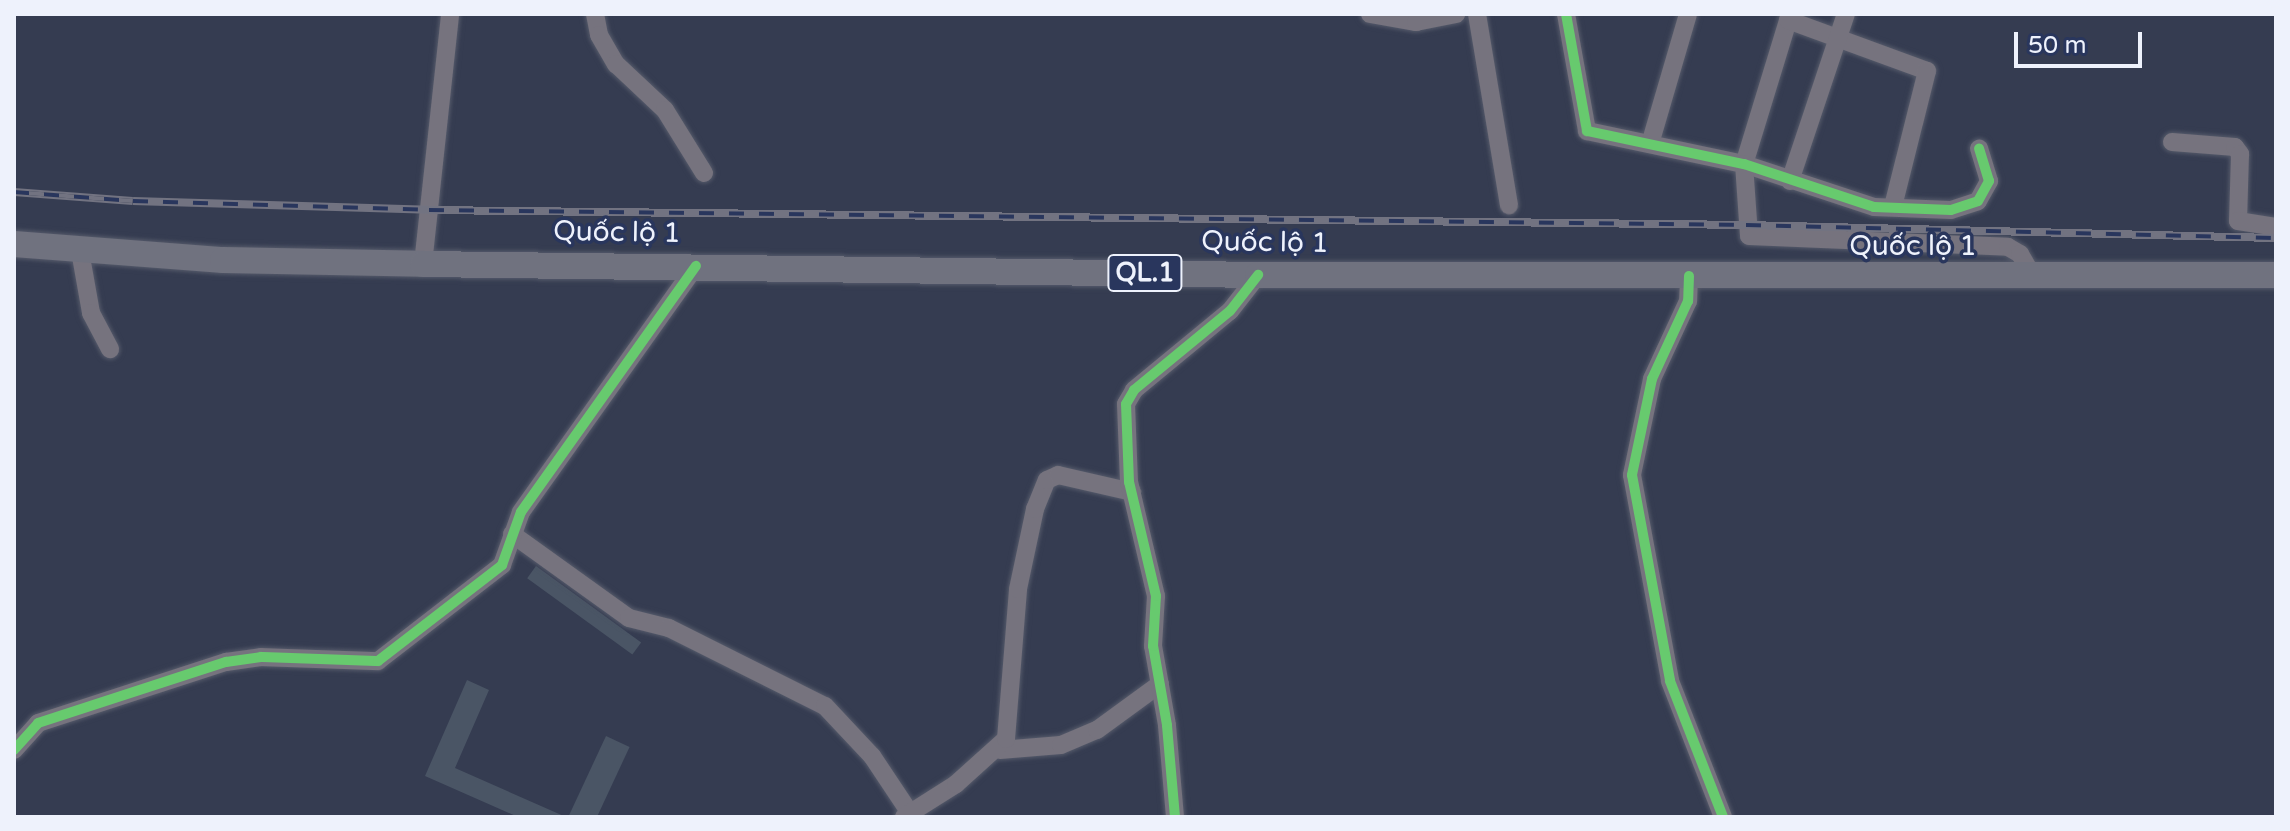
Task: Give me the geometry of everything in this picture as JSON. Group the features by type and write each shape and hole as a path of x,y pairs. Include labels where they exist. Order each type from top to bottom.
{"highway":[{"name":"Quốc lộ 1","path":"14,244 80,251 423,264 1258,275 2034,278 2276,275"}],"street":[{"path":"423,264 450,14"},
{"path":"595,14 599,35 616,64 665,110 704,173"},
{"path":"1370,14 1416,22 1456,14"},
{"path":"1477,14 1509,205"},
{"path":"1566,14 1587,131 1744,164 1867,206 1951,210 1978,201 1989,181 1979,149"},
{"path":"1650,144 1688,14"},
{"path":"1790,181 1835,39 1846,14"},
{"path":"1893,206 1927,71 1835,39 1789,17 1744,164 1746,225 1754,237 2008,247 2020,254 2034,278"},
{"path":"2172,142 2235,147 2240,154 2238,221 2276,227"},
{"path":"80,251 91,313 110,349"},
{"path":"14,750 38,723 226,662 261,657 378,661 495,573 536,490 696,266"},
{"path":"1175,817 1153,646 1156,596 1132,492 1126,404 1134,390 1230,311 1258,275"},
{"path":"1689,276 1688,301 1652,379 1632,475 1670,681 1723,817"},
{"path":"1000,750 1011,724 1018,589 1035,509 1047,480 1058,475 1132,492"},
{"path":"512,534 629,618 669,628 825,706 872,756 907,815 1000,750 1061,745 1097,730 1160,684"}],"building":[{"path":"536,566 641,642 632,655 527,578"},
{"path":"467,680 489,690 455,768 566,817 518,817 425,776"},
{"path":"606,736 630,747 597,817 568,817"}],"railway":[{"path":"14,192 133,201 429,210 1746,225 2276,238"}],"cycle path":[{"path":"1566,14 1587,131 1744,164 1874,207 1951,210 1978,201 1989,181 1979,149"},
{"path":"14,750 38,723 226,662 261,657 378,661 502,565 521,512 696,266"},
{"path":"1175,817 1167,725 1153,646 1156,596 1129,482 1126,404 1134,390 1230,311 1258,275"},
{"path":"1689,276 1688,301 1652,379 1632,475 1670,681 1723,817"}]}
